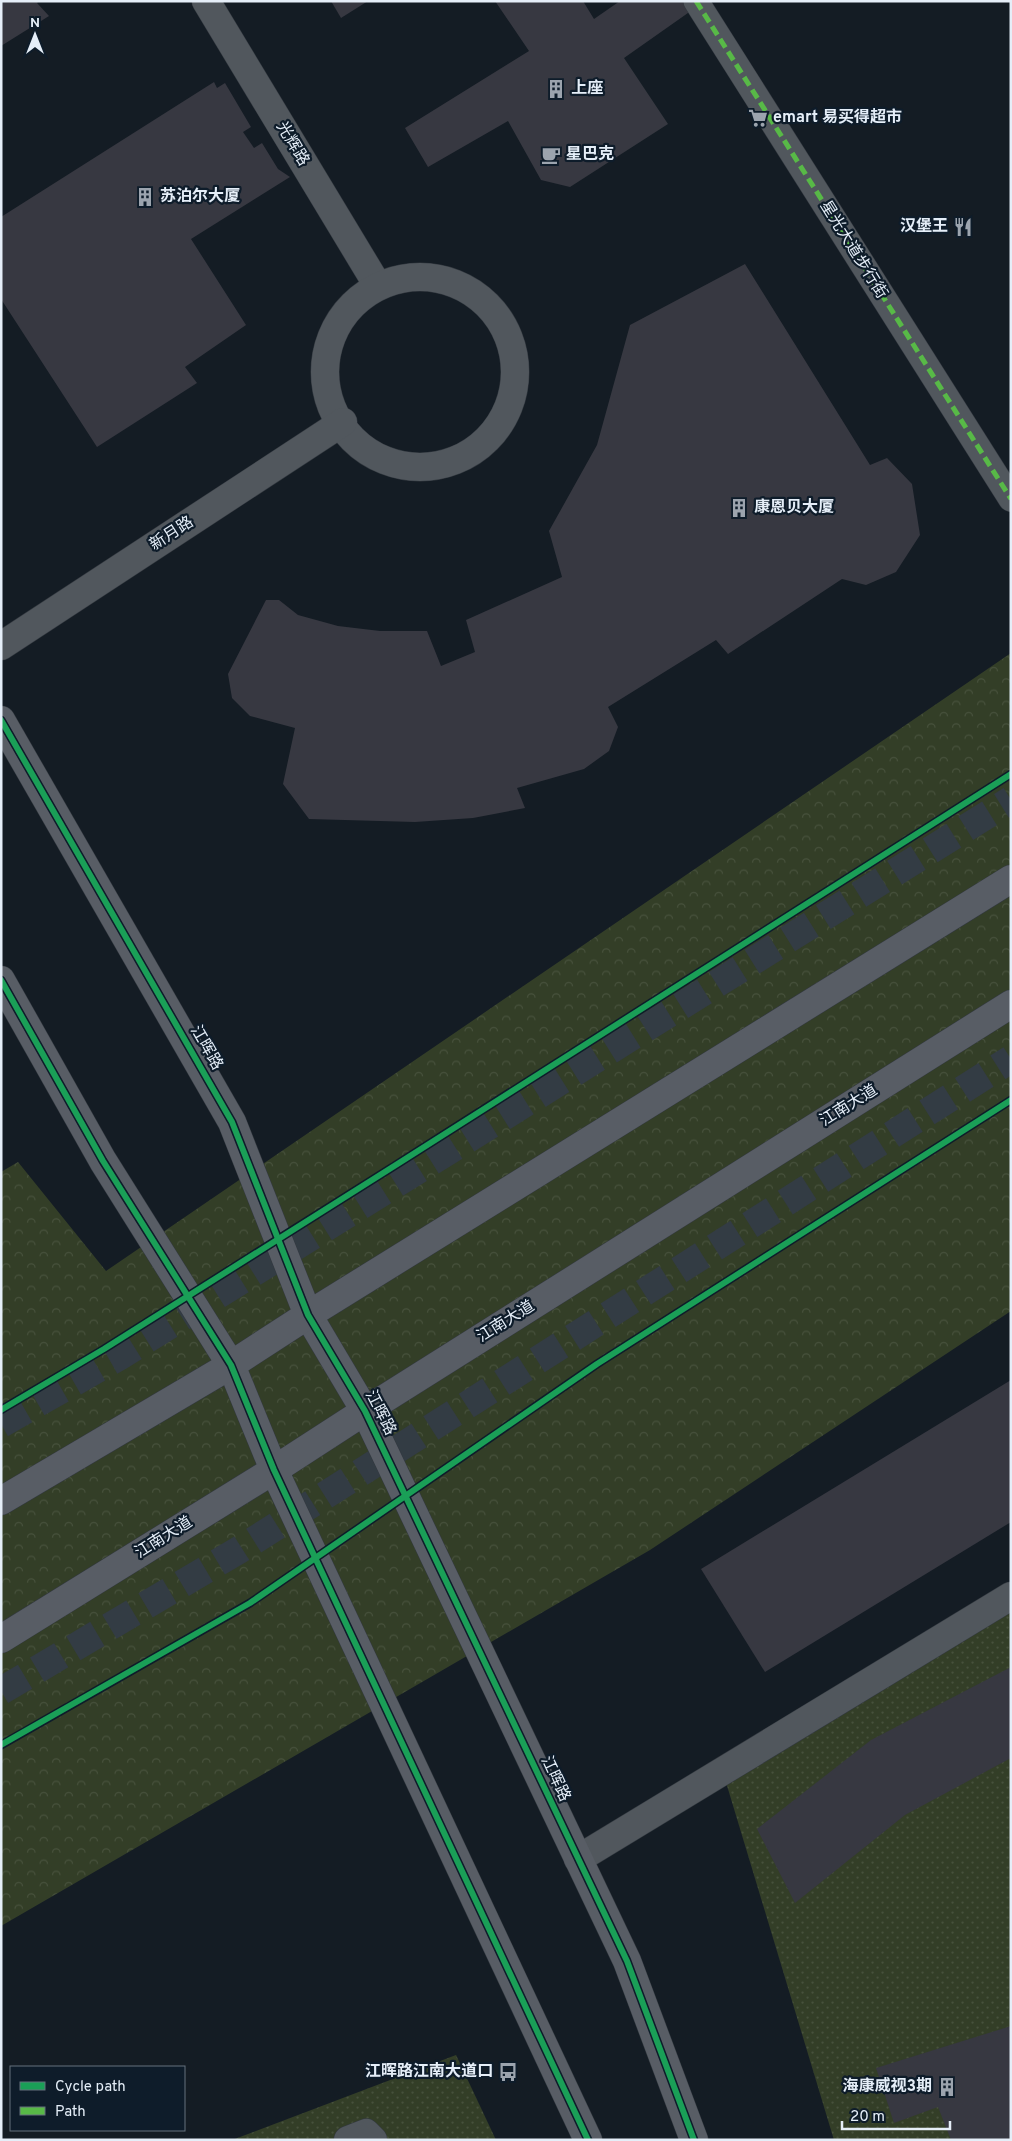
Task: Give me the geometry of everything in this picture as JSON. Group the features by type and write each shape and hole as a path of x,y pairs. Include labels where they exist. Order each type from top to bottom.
{"main road":[{"name":"江晖路","path":"1,720 232,1122 308,1315 365,1411 628,1961 694,2140"},
{"path":"1,1501 231,1365 308,1315 1011,879"},
{"path":"1,980 103,1161 231,1365 274,1470 588,2140"},
{"name":"江南大道","path":"1,1639 274,1470 1011,1004"}],"street":[{"name":"光辉路","path":"206,1 378,286"},
{"name":"星光大道步行街","path":"696,1 1011,499"},
{"path":"410,277 442,279 472,292 496,314 511,342 516,374 510,407 493,434 471,454 443,465 414,468 384,462 359,447 326,395 324,362 333,331 351,304 378,286 410,277"},
{"name":"新月路","path":"1,646 343,422"},
{"path":"578,1859 1011,1596"},
{"path":"348,2140 366,2133 373,2140"}],"green space":[{"path":"1011,653 1011,1311 650,1550 1,1926 1,1172 18,1162 106,1271"},
{"path":"1011,1608 1011,2140 834,2140 725,1779"},
{"path":"456,2055 496,2140 232,2140"}],"building":[{"path":"1,1 39,1 37,3 49,16 1,46"},
{"path":"331,1 368,1 341,18"},
{"name":"上座","path":"495,1 583,1 594,19 620,1 705,1 624,58 668,124 570,187 541,180 508,121 428,167 405,128 529,51"},
{"name":"苏泊尔大厦","path":"214,82 217,88 225,83 251,127 243,132 254,148 262,143 278,169 290,177 191,239 246,325 185,367 197,383 97,447 1,299 1,217"},
{"name":"康恩贝大厦","path":"745,264 870,465 887,458 912,484 920,535 896,572 866,585 842,579 728,654 716,640 608,707 618,727 609,751 584,769 517,788 525,808 473,818 415,822 309,819 283,784 295,728 250,716 232,698 228,674 266,600 279,600 298,615 338,626 380,631 427,631 441,666 475,652 466,620 562,577 549,531 597,445 630,325"},
{"path":"1011,1380 1011,1522 765,1672 701,1569"},
{"path":"1011,1667 1011,1758 905,1815 795,1903 757,1829 871,1740"},
{"name":"海康威视3期","path":"1011,2026 1011,2138 1004,2140 951,2140 938,2107 894,2123 876,2068"}],"tunnel":[{"path":"1,1424 120,1356 1011,800"},
{"path":"1,1691 239,1550 1011,1059"}],"marked path":[{"path":"696,1 1011,499"}],"cycle path":[{"path":"1,720 232,1122 308,1315 365,1411 627,1961 694,2140"},
{"path":"1,1410 104,1349 1011,774"},
{"path":"1,980 103,1161 231,1365 274,1470 588,2140"},
{"path":"1,1745 250,1603 597,1364 1011,1100"}],"place":[{"name":"上座","path":"556,89"},
{"name":"emart 易买得超市","path":"758,118"},
{"name":"星巴克","path":"551,155"},
{"name":"苏泊尔大厦","path":"145,197"},
{"name":"汉堡王","path":"963,227"},
{"name":"康恩贝大厦","path":"739,508"},
{"name":"江晖路江南大道口","path":"508,2072"},
{"name":"海康威视3期","path":"947,2087"}]}
